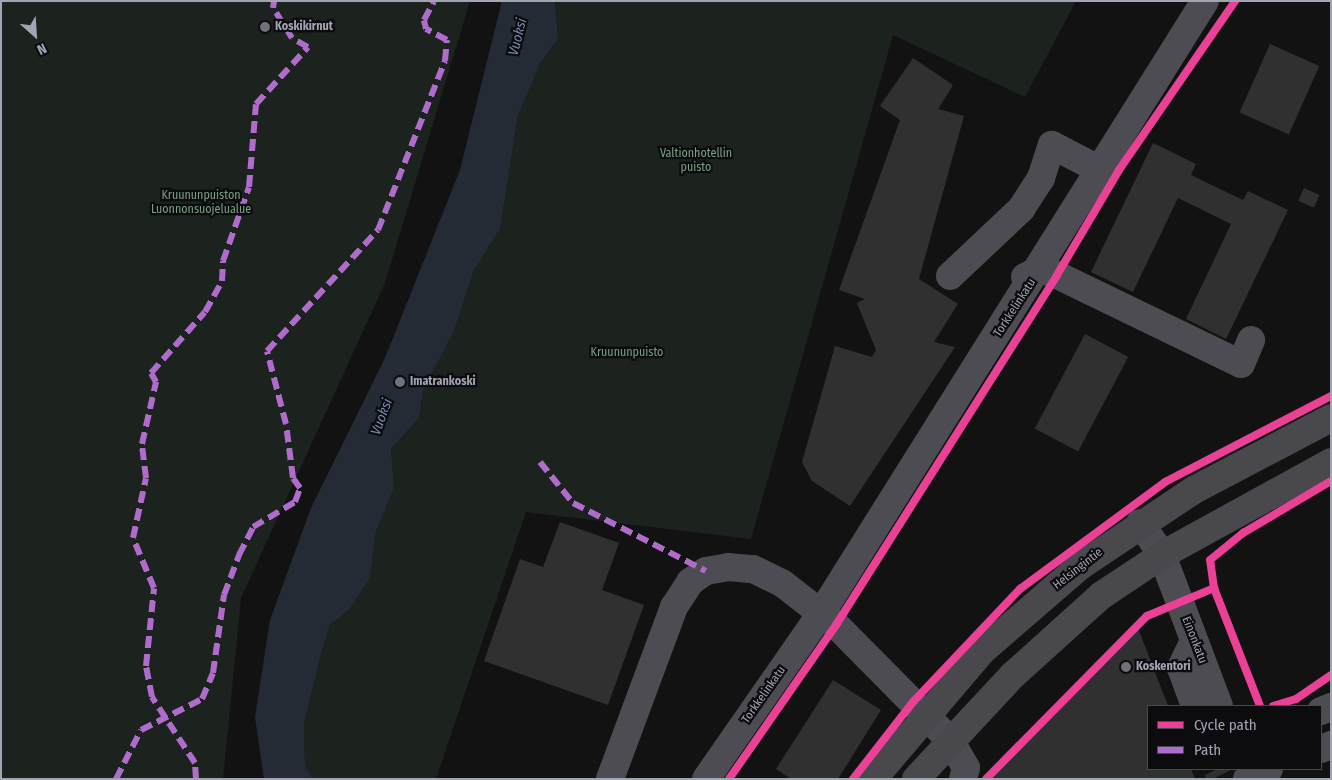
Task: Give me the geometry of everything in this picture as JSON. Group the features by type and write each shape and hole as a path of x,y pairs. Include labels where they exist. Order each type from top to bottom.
{"main road":[{"name":"Helsingintie","path":"872,779 925,713 1012,622 1140,522 1331,418"},
{"path":"916,779 950,740 1013,675 1102,595 1162,555 1331,462"}],"street":[{"name":"Torkkelinkatu","path":"706,779 822,612 896,487 1041,269 1205,1"},
{"path":"950,276 1021,209 1042,178 1052,145 1100,170"},
{"path":"1041,269 1241,364 1252,340"},
{"name":"Einonkatu","path":"1140,522 1162,555 1219,705"},
{"path":"610,779 674,607 690,582 706,571 753,569 782,583 822,612 925,713 950,740 966,768 963,779"},
{"path":"1194,641 1181,668 1195,705"},
{"path":"1247,779 1267,770"}],"green space":[{"name":"Kruununpuiston Luonnonsuojelualue","path":"1,1 470,1 385,283 241,598 223,779 1,779"},
{"name":"Valtionhotellin puisto","path":"555,1 1076,1 1025,97 893,35 751,539 526,512 436,779 313,779 305,765 304,723 322,650 330,625 350,609 370,577 376,532 394,488 391,449 419,418 423,391 454,331 474,270 500,229 518,116 540,64 558,39"}],"water":[{"name":"Imatrankoski","path":"502,1 555,1 558,39 540,64 518,116 500,229 474,270 454,331 423,391 419,418 391,449 394,488 376,532 370,577 350,609 330,625 304,723 305,765 313,779 264,779 255,717 270,620 311,508 385,358 460,170"}],"building":[{"path":"1270,44 1319,66 1289,134 1239,113"},
{"path":"913,58 953,85 938,109 964,116 919,279 958,304 934,342 955,347 850,506 812,481 802,462 835,346 872,357 876,350 857,303 865,299 839,290 900,120 880,106"},
{"path":"1153,143 1196,164 1191,175 1243,200 1248,191 1288,210 1226,339 1186,319 1231,224 1178,198 1133,292 1091,272"},
{"path":"1304,188 1320,195 1314,208 1298,201"},
{"path":"1085,334 1128,357 1078,451 1035,428"},
{"path":"560,522 619,543 602,590 644,605 608,705 484,661 520,559 543,567"},
{"name":"Koskentori","path":"1138,628 1168,705 1147,705 1147,770 1191,770 1195,779 989,779"},
{"path":"833,680 881,710 838,779 791,779 776,769"}],"tunnel":[{"path":"1218,770 1220,775"}],"marked path":[{"path":"196,779 195,763 152,697 146,666 154,588 133,538 146,478 142,444 156,382 151,373 205,312 222,281 223,261 249,187 256,104 308,47 292,38 273,8 274,1"},
{"path":"116,779 141,730 202,699 213,673 224,595 239,555 253,527 295,502 300,488 293,478 286,424 267,351 378,230 445,61 447,40 426,29 424,20 434,1"},
{"path":"540,462 573,503 706,571"}],"cycle path":[{"path":"729,779 836,625 1057,275 1119,170 1235,1"},
{"path":"853,779 913,702 1020,589 1165,482 1331,396"},
{"path":"1260,705 1214,588 1210,560 1243,533 1331,481"},
{"path":"986,779 1147,616 1214,588"},
{"path":"1276,705 1296,699 1331,675"}],"place":[{"name":"Koskikirnut","path":"265,27"},
{"name":"Imatrankoski","path":"400,382"},
{"name":"Koskentori","path":"1126,667"}],"water label":[{"name":"Vuoksi","path":"518,37"},
{"name":"Vuoksi","path":"382,417"}],"park label":[{"name":"Kruununpuisto","path":"627,353"}]}
